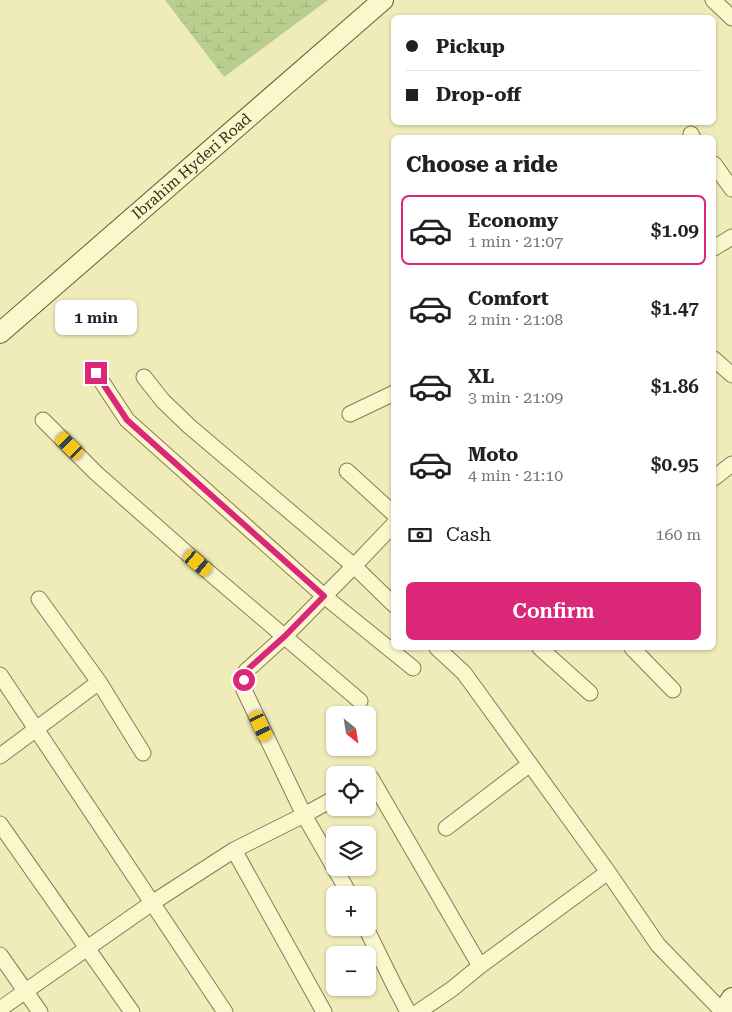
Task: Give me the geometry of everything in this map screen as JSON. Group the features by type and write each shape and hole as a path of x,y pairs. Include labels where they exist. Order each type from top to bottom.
{"main road":[{"name":"Ibrahim Hyderi Road","path":"0,333 384,0"},
{"path":"723,1012 732,998"}],"street":[{"path":"713,0 732,18"},
{"path":"716,167 732,189"},
{"path":"716,247 732,237"},
{"path":"716,361 732,375"},
{"path":"96,373 127,420 324,596 413,668"},
{"path":"144,377 163,401 189,426 354,566 391,602"},
{"path":"350,414 391,394"},
{"path":"44,420 96,473 360,701"},
{"path":"716,476 732,464"},
{"path":"347,471 391,511"},
{"path":"345,886 304,815 244,690 244,680 246,671 285,636 391,527"},
{"path":"39,599 99,682 143,753"},
{"path":"439,650 464,673 608,872 658,945 723,1012"},
{"path":"542,650 590,693"},
{"path":"634,650 672,690"},
{"path":"0,675 225,1012"},
{"path":"0,756 99,682"},
{"path":"446,828 530,764"},
{"path":"376,787 480,966"},
{"path":"0,1009 234,850 326,803"},
{"path":"0,824 132,1012"},
{"path":"234,850 324,1012"},
{"path":"418,1012 452,989 480,966 608,872"},
{"path":"370,936 408,1012"},
{"path":"0,956 40,1012"}],"green space":[{"path":"165,0 328,0 224,77"}],"route":[{"path":"96,373 127,420 324,596 285,636 246,671 244,680"}]}
